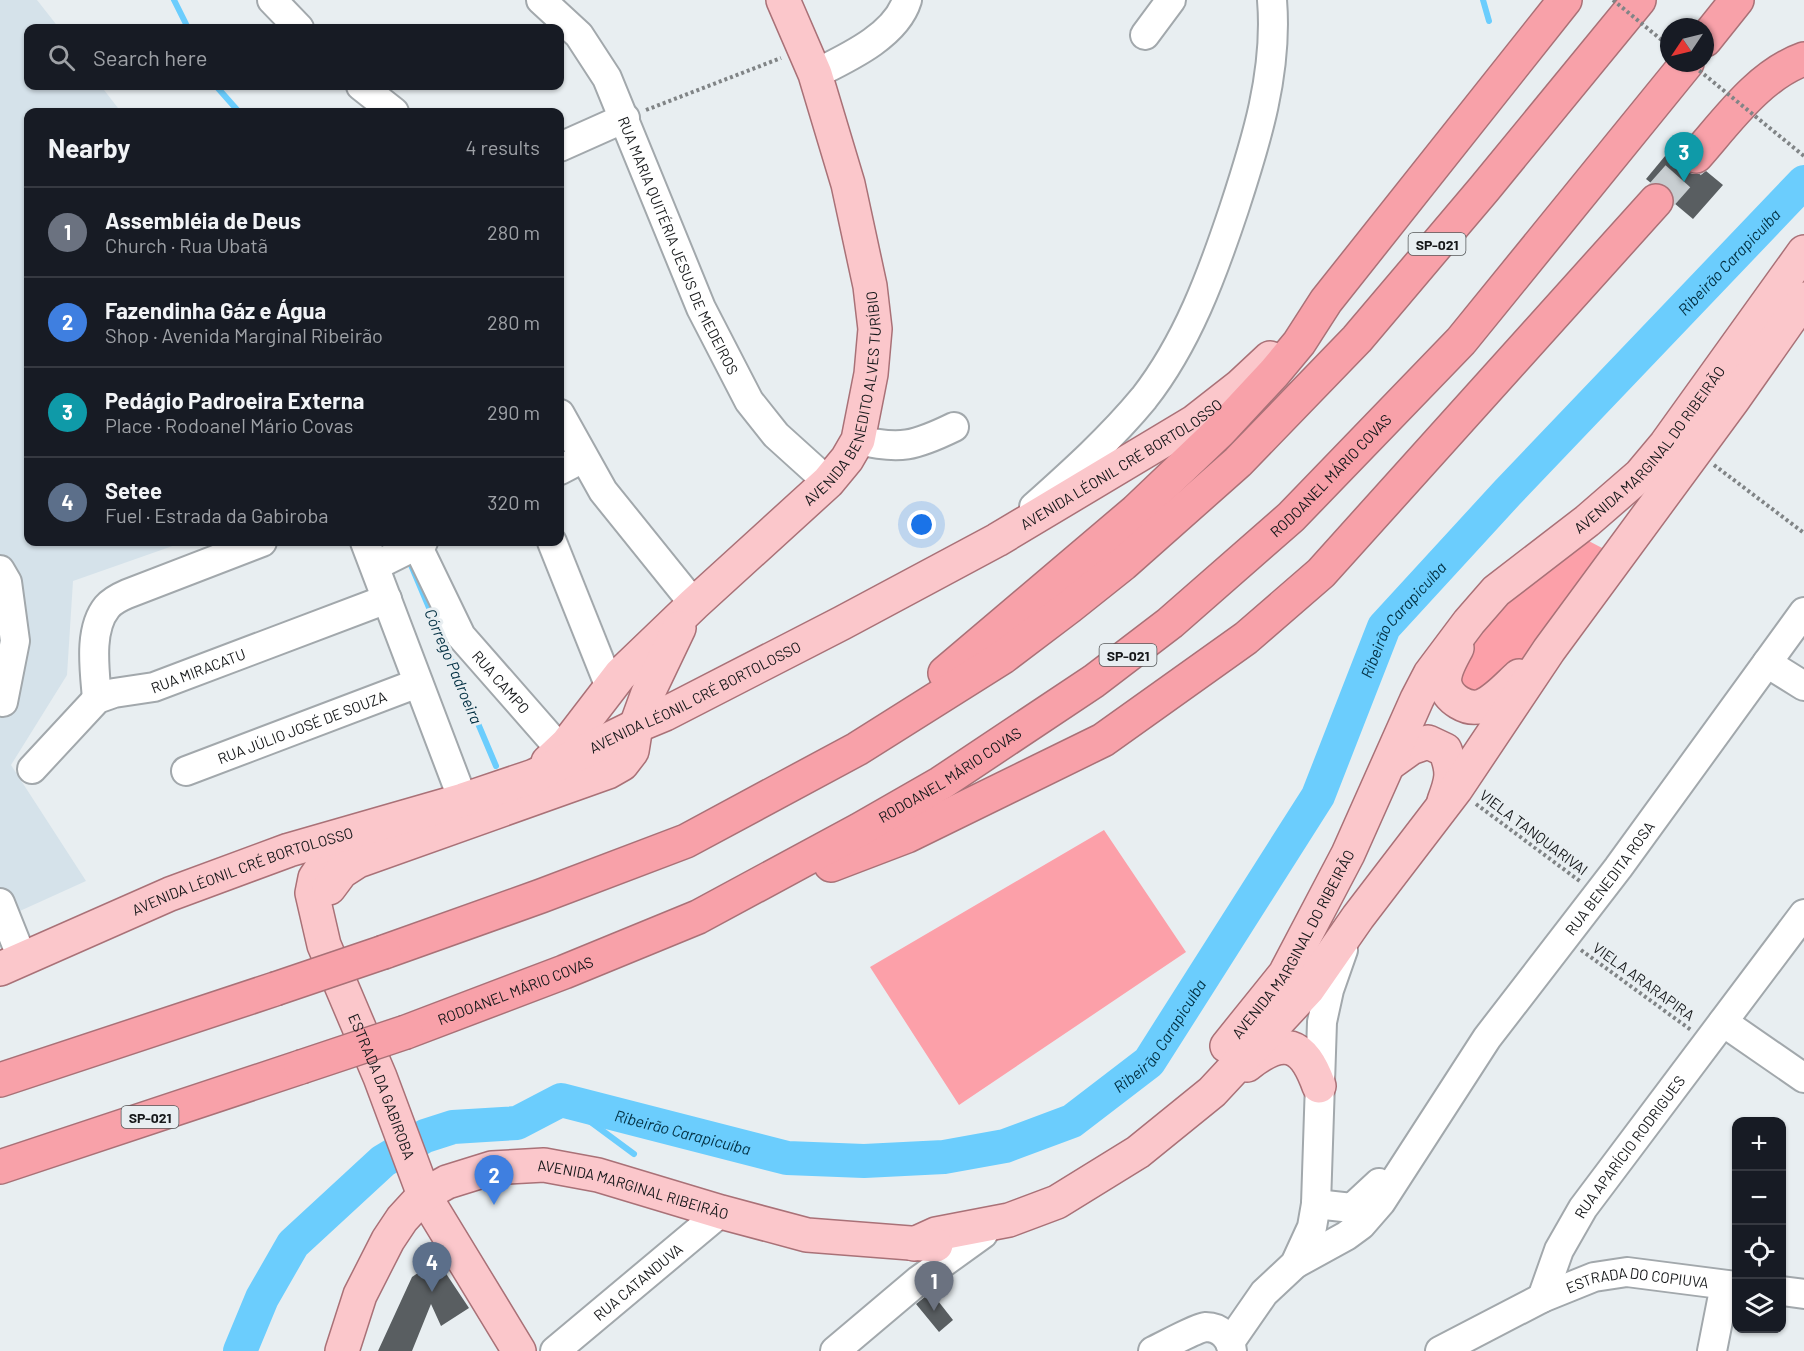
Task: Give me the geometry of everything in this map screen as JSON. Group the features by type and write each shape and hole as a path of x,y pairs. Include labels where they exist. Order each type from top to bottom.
{"highway":[{"path":"856,749 1136,511 1220,430 1274,373 1299,343 1326,301 1565,0"},
{"name":"SP-021","path":"0,1080 384,952 686,841 856,749 1003,657 1123,564 1238,462 1357,339 1639,0"},
{"path":"1714,29 1737,0"},
{"path":"1696,156 1761,85 1795,62 1804,59"},
{"name":"RODOANEL MÁRIO COVAS","path":"0,1167 406,1032 564,972 698,917 860,830 941,783 1094,681 1170,622 1291,517 1461,341 1681,72"},
{"path":"698,917 907,836 1103,740 1246,638 1321,573 1656,201"}],"main road":[{"name":"AVENIDA BENEDITO ALVES TURÍBIO","path":"534,776 561,750 620,675 828,482 847,459 858,440 871,374 874,329 870,286 848,184 810,62 783,0"},
{"name":"AVENIDA MARGINAL DO RIBEIRÃO","path":"1081,1186 1168,1113 1246,1025 1285,974 1348,854 1417,699 1431,674 1469,622 1496,591 1587,521 1640,475 1666,444 1804,252"},
{"name":"AVENIDA MARGINAL DO RIBEIRÃO","path":"1212,1092 1308,989 1358,917 1449,798 1549,650 1804,299"},
{"name":"AVENIDA LÉONIL CRÉ BORTOLOSSO","path":"11,964 170,894 289,850 463,800 534,776 665,714 998,540 1194,422 1240,386 1326,301"},
{"name":"AVENIDA BENEDITO ALVES TURÍBIO","path":"324,945 325,898 341,872 358,861 608,772 622,764 632,751 636,726 648,693 691,607"},
{"name":"AVENIDA MARGINAL DO RIBEIRÃO","path":"1469,622 1453,656 1445,685 1453,698 1464,706 1479,707 1491,701 1549,650"},
{"path":"601,699 605,705 619,704 627,709 636,726"},
{"name":"AVENIDA MARGINAL DO RIBEIRÃO","path":"1308,989 1311,962 1319,939 1355,878 1385,804 1389,766 1411,748 1428,742 1445,750 1452,771 1449,798"},
{"name":"ESTRADA DA GABIROBA","path":"371,825 341,845 330,856 315,878 312,893 324,945 394,1114 424,1195 519,1351"},
{"name":"AVENIDA MARGINAL DO RIBEIRÃO","path":"1081,1186 1138,1152 1259,1055 1272,1049 1287,1047 1298,1051 1307,1059 1319,1083"},
{"name":"AVENIDA MARGINAL RIBEIRÃO","path":"342,1351 360,1295 382,1250 402,1220 424,1195 447,1182 492,1168 544,1165 598,1175 807,1235 936,1245 996,1227"},
{"path":"996,1227 1057,1202 1081,1186"}],"street":[{"path":"272,0 295,24"},
{"name":"RUA MARIA QUITÉRIA JESUS DE MEDEIROS","path":"541,0 579,35 607,78 700,308 749,401 776,435 828,482"},
{"path":"810,62 865,46 891,26 903,12 907,0"},
{"path":"1145,35 1171,0"},
{"path":"998,540 1090,457 1144,397 1176,349 1217,261 1265,107 1274,27 1272,0"},
{"path":"366,90 389,108"},
{"path":"564,145 625,118"},
{"path":"858,440 885,446 909,445 929,439 954,427"},
{"path":"564,431 572,464 603,491 691,607"},
{"path":"32,769 97,699 93,651 100,618 108,606 127,594 252,546"},
{"path":"406,546 370,554 463,800"},
{"name":"RUA CAMPO","path":"421,546 461,636 561,750"},
{"path":"553,546 601,699"},
{"path":"0,570 7,582 15,641 3,702"},
{"name":"RUA MIRACATU","path":"97,699 114,693 154,687 387,599"},
{"name":"RUA BENEDITA ROSA","path":"1153,1351 1195,1337 1264,1293 1295,1264 1346,1236 1361,1225 1396,1182 1487,1038 1566,939 1804,612"},
{"path":"1767,663 1804,687"},
{"name":"RUA JÚLIO JOSÉ DE SOUZA","path":"186,771 418,683"},
{"path":"0,903 11,964"},
{"name":"RUA APARÍCIO RODRIGUES","path":"1542,1298 1559,1250 1583,1208 1804,914"},
{"path":"1316,1204 1322,1022 1338,963 1358,917"},
{"name":"AVENIDA MARGINAL DO RIBEIRÃO","path":"1308,989 1319,1083"},
{"path":"1716,1032 1804,1078"},
{"name":"RUA BENEDITA ROSA","path":"1295,1264 1312,1227 1316,1204 1352,1208 1418,1146"},
{"name":"RUA CATANDUVA","path":"555,1351 722,1212"},
{"path":"836,1351 920,1280 996,1227"},
{"path":"910,1244 920,1280"},
{"name":"ESTRADA DO COPIUVA","path":"1542,1298 1594,1277 1627,1272 1731,1285"},
{"path":"1712,1351 1731,1285"},
{"path":"1786,1292 1804,1294"},
{"name":"RUA BENEDITA ROSA","path":"1234,1347 1264,1293"},
{"path":"1440,1351 1542,1298"},
{"path":"1195,1337 1216,1329 1224,1334 1234,1347"}],"path":[{"path":"1613,0 1660,39"},
{"path":"625,118 810,62"},
{"path":"1699,72 1804,156"},
{"path":"1695,451 1804,533"},
{"name":"VIELA TANQUARIVAI","path":"1449,798 1598,894"},
{"name":"VIELA ARARAPIRA","path":"1566,939 1716,1032"}],"shaded area":[{"path":"0,0 37,0 56,24 24,24 24,90 104,90 118,108 24,108 24,546 173,546 73,581 67,675 11,765 86,881 0,920"},
{"path":"1585,539 1604,549 1524,659 1476,695 1461,692 1457,671 1485,622 1524,587"},
{"path":"1104,830 1186,952 959,1105 870,967"}],"building":[{"path":"1675,144 1680,148 1678,162 1684,171 1702,174 1706,171 1723,185 1693,219 1674,203 1674,195 1668,187 1659,183 1651,183 1646,179"},
{"path":"437,1260 469,1308 441,1326 431,1304 412,1351 378,1351 412,1277"},
{"path":"931,1292 953,1320 939,1332 916,1304"}],"waterway":[{"name":"Córrego Padroeira","path":"174,0 186,24"},
{"path":"1483,0 1489,21"},
{"name":"Córrego Padroeira","path":"220,90 235,108"},
{"name":"Ribeirão Carapicuíba","path":"240,1351 262,1298 293,1244 383,1161 425,1136 453,1127 517,1123 561,1100 787,1158 864,1161 944,1157 1005,1146 1072,1121 1149,1062 1318,796 1384,627 1507,493 1804,182"},
{"name":"Córrego Padroeira","path":"411,565 496,766"},
{"path":"561,1100 634,1154"}],"tunnel":[{"path":"1656,201 1696,156"}],"place":[{"name":"Pedágio Padroeira Externa","path":"1684,182"},
{"name":"Fazendinha Gáz e Água","path":"494,1205"},
{"name":"Setee","path":"432,1292"},
{"name":"Assembléia de Deus","path":"934,1311"}]}
